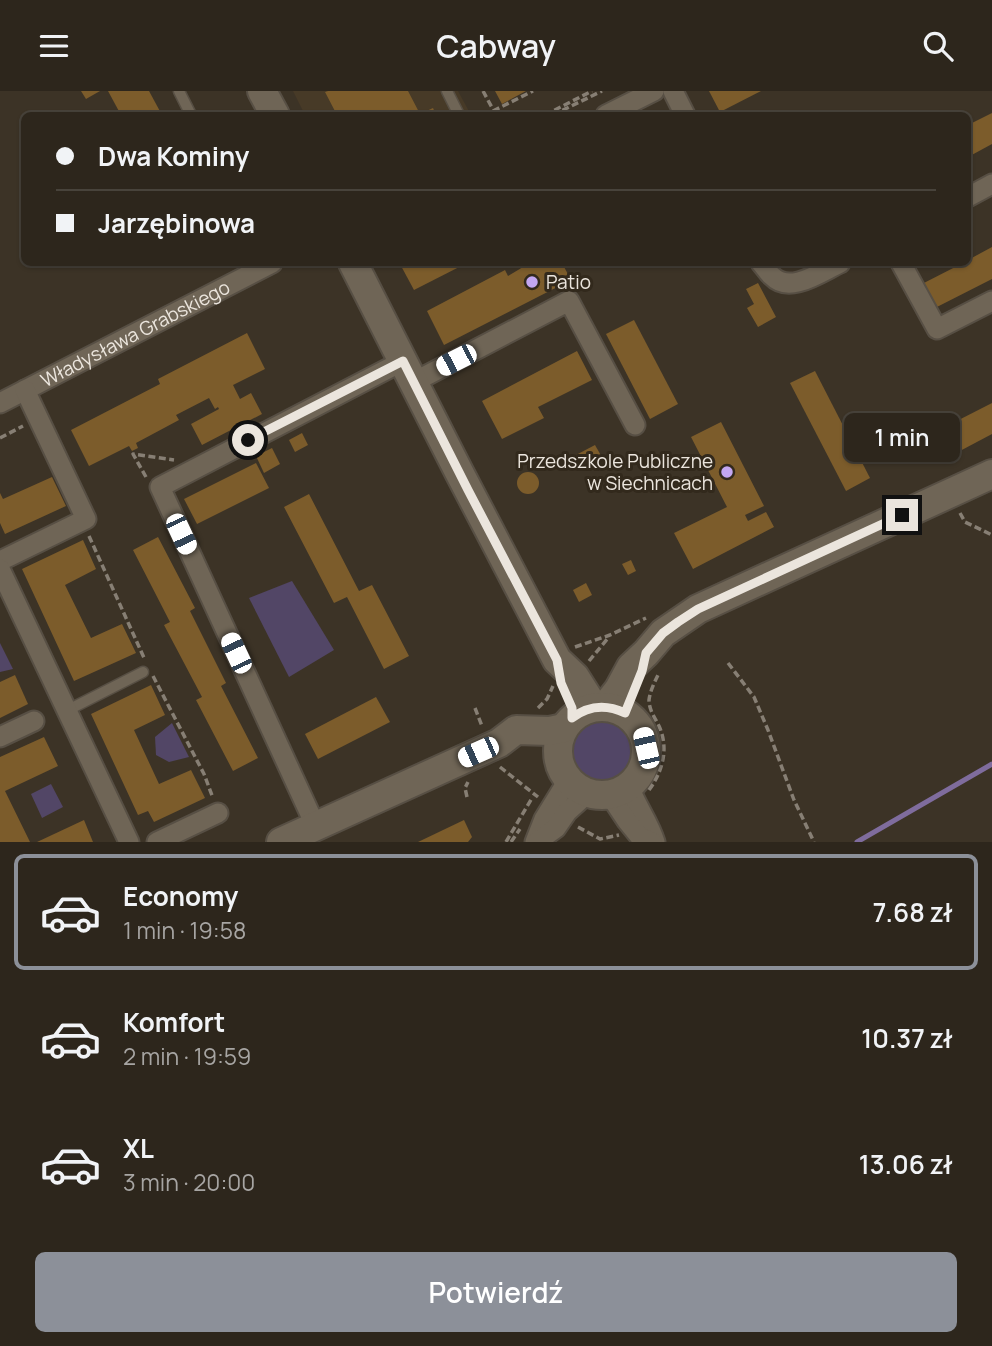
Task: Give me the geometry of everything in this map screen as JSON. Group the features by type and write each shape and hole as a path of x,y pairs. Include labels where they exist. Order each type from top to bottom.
{"street":[{"path":"612,112 654,91"},
{"path":"673,91 684,112"},
{"path":"971,195 992,184"},
{"name":"Władysława Grabskiego","path":"0,403 266,266"},
{"path":"355,266 557,660 561,683 572,708 596,752 650,827 653,842"},
{"path":"763,266 779,282 790,283 803,281 834,266"},
{"path":"903,266 937,329 992,300"},
{"path":"316,827 160,487 408,371 569,301 635,425"},
{"path":"0,561 86,519 25,390"},
{"path":"536,842 544,819 565,785 596,752 619,689 631,667 656,659 663,633 698,609 992,474"},
{"path":"0,569 129,842"},
{"path":"0,737 34,721"},
{"path":"281,842 488,742 547,750 596,752"},
{"path":"157,842 218,813"}],"lane":[{"path":"179,91 190,112"},
{"path":"447,91 458,112"},
{"path":"66,711 143,672"}],"path":[{"path":"483,91 494,112"},
{"path":"496,112 533,91"},
{"path":"551,112 592,91"},
{"path":"559,112 602,91"},
{"path":"147,479 134,454 174,460"},
{"path":"951,492 965,522 992,534"},
{"path":"589,662 610,635"},
{"path":"596,752 648,792 656,781 662,767 664,747 663,737 650,710 649,699 656,659"},
{"path":"729,663 754,697 794,800 814,842"},
{"path":"475,708 488,742 546,803"},
{"path":"506,842 532,798"},
{"path":"576,826 600,839 617,836 626,831"}],"shaded area":[{"path":"293,91 458,91 469,112 304,112"},
{"path":"292,581 334,650 289,677 249,598"},
{"path":"0,643 13,669 0,672"},
{"path":"603,719 616,721 631,734 636,752 634,765 621,780 603,785 590,783 575,770 570,752 572,739 585,724"},
{"path":"172,723 189,757 169,762 156,755 155,737"},
{"path":"51,784 63,807 42,818 31,794"}],"building":[{"path":"81,91 100,91 86,99"},
{"path":"108,91 149,91 160,112 119,112"},
{"path":"408,91 419,112 335,112 325,92"},
{"path":"495,91 526,91 502,104"},
{"path":"709,91 761,91 720,112"},
{"path":"992,113 992,144 971,155 971,124"},
{"path":"992,247 992,279 931,310 918,286 957,266 971,266 971,258"},
{"path":"401,266 461,266 414,290"},
{"path":"564,266 571,280 444,345 427,311 505,270 508,276 523,267"},
{"path":"758,283 776,317 758,327 747,308 754,304 746,289"},
{"path":"634,320 678,404 650,419 606,334"},
{"path":"247,333 265,369 233,385 240,399 251,393 262,414 202,445 191,424 219,409 215,409 209,398 176,415 179,420 136,443 138,448 132,451 129,446 89,466 71,430 160,384 158,379"},
{"path":"577,351 592,380 538,407 544,418 502,439 482,401"},
{"path":"815,371 870,478 846,491 790,383"},
{"path":"992,403 992,434 958,452 945,427"},
{"name":"Przedszkole Publiczne w Siechnicach","path":"721,422 764,506 745,515 748,521 766,512 774,527 693,569 674,533 727,507 691,437"},
{"path":"302,433 308,445 295,452 289,440"},
{"path":"595,445 603,459 582,470 574,456"},
{"path":"272,448 280,464 264,473 256,456"},
{"path":"256,463 269,488 197,524 184,499"},
{"path":"524,472 532,472 539,479 539,487 532,494 524,494 517,487 517,479"},
{"path":"52,477 66,506 5,534 0,523 0,493 3,499"},
{"path":"309,494 359,591 372,585 409,656 384,669 347,597 334,603 284,507"},
{"path":"158,537 195,608 190,611 226,683 221,686 258,758 233,771 196,700 202,697 164,625 170,622 133,550"},
{"path":"83,540 96,569 65,585 91,638 122,624 136,653 74,681 22,569"},
{"path":"631,560 636,571 628,575 622,564"},
{"path":"586,583 592,595 579,602 573,590"},
{"path":"15,675 28,704 0,718 0,682"},
{"path":"151,685 165,715 134,730 159,784 191,770 205,798 154,822 148,811 138,815 91,714"},
{"path":"376,697 390,722 318,759 305,734"},
{"path":"44,737 58,766 5,791 30,842 0,842 0,757"},
{"path":"84,820 93,842 37,842"},
{"path":"464,820 472,837 468,842 418,842"}],"waterway":[{"path":"857,842 992,764"}],"place":[{"name":"Patio","path":"532,282"},
{"name":"Przedszkole Publiczne w Siechnicach","path":"727,472"}],"route":[{"path":"248,440 403,361 557,660 561,683 572,708 572,718 586,709 599,706 625,713 642,671 646,653 663,633 698,609 902,515"}]}
